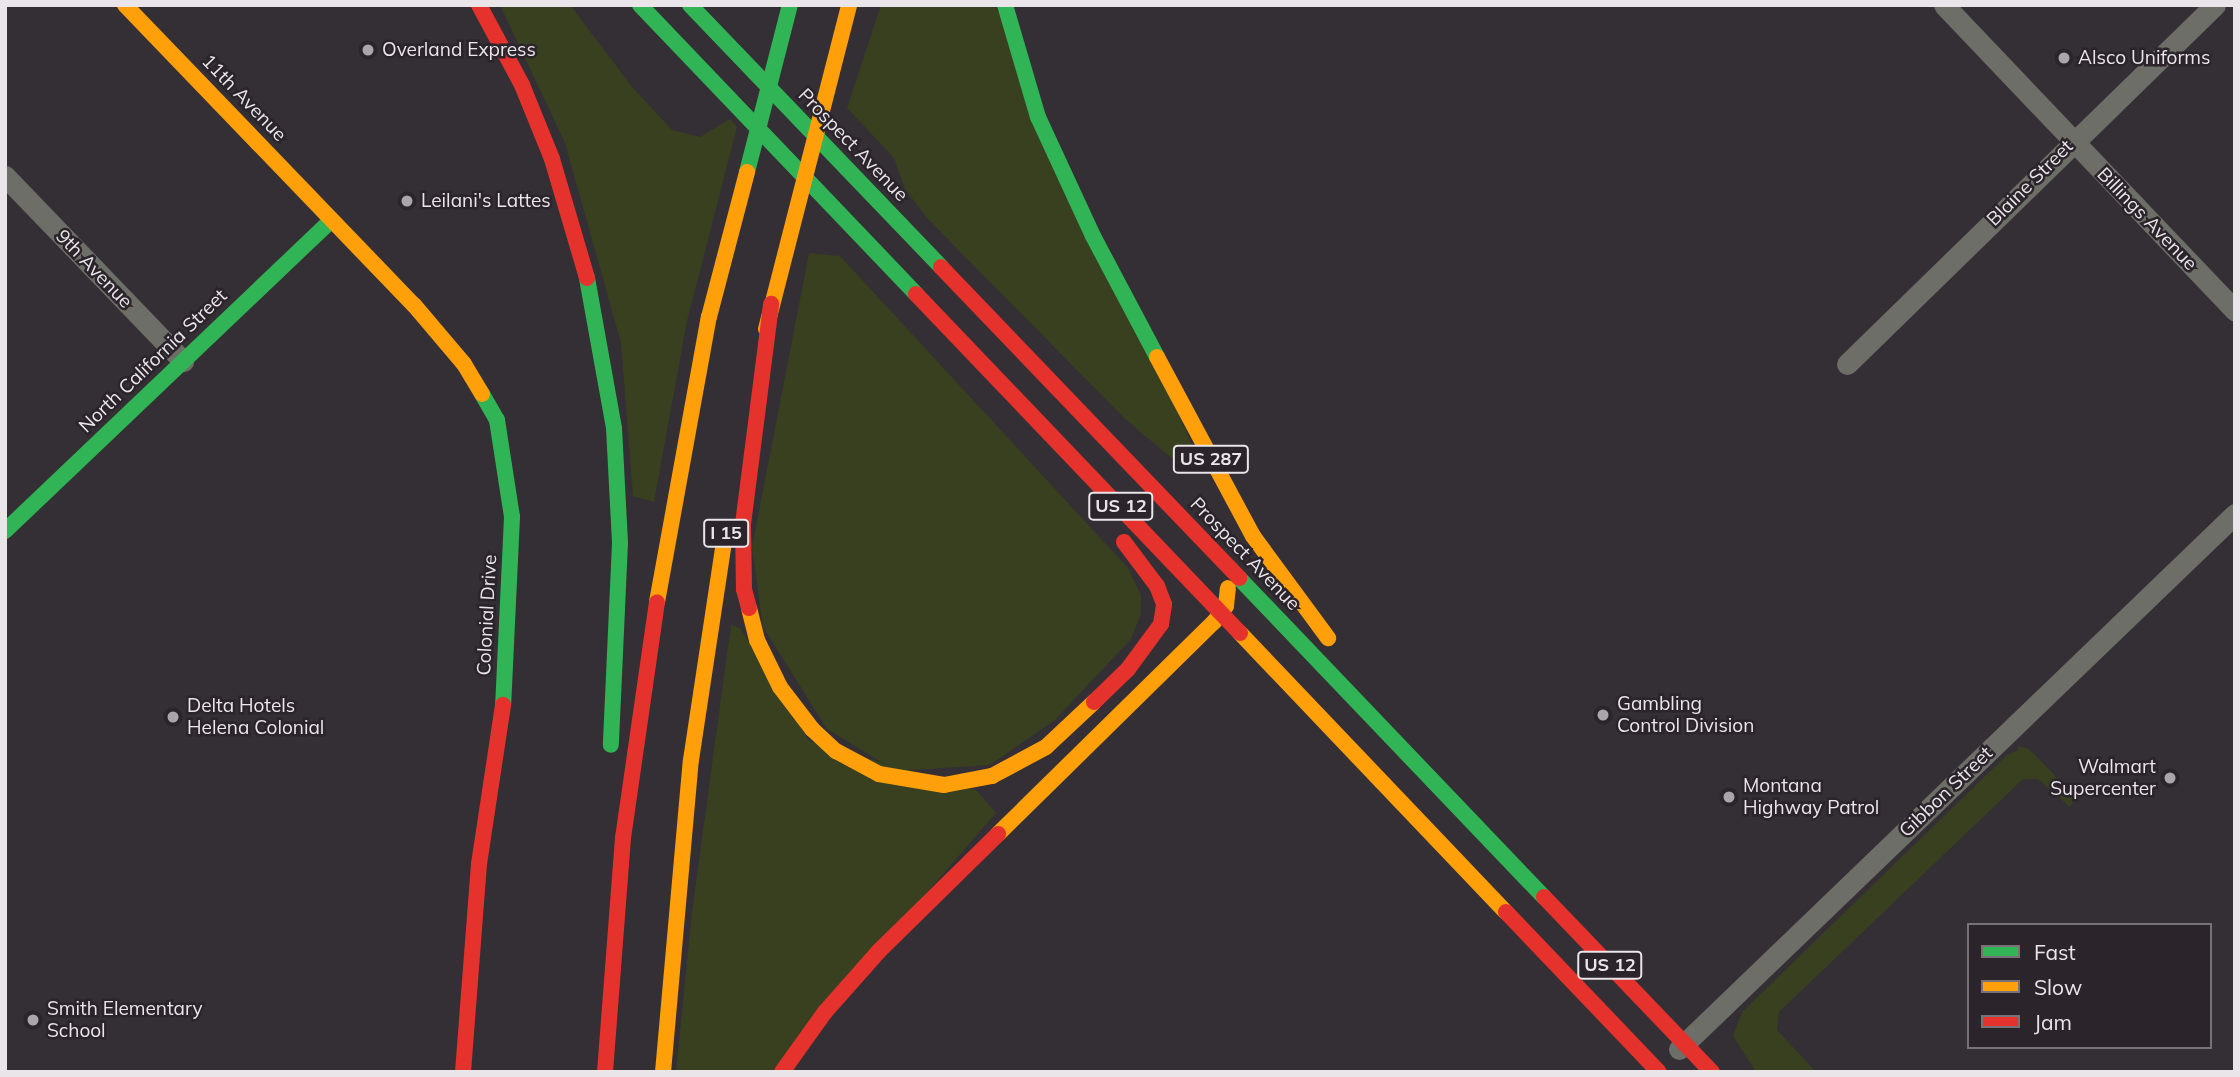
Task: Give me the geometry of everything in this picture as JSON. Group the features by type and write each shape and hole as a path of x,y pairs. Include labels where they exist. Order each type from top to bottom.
{"main road":[{"name":"11th Avenue","path":"125,5 330,221"},
{"path":"479,5 522,85"},
{"path":"490,5 576,234 611,402 620,555 610,763"},
{"path":"640,5 917,293 990,397"},
{"name":"Prospect Avenue","path":"690,5 1712,1072"},
{"path":"605,1072 623,838 649,641 693,394 740,188 790,5"},
{"name":"I 15","path":"663,1072 676,892 699,695 732,499 771,304 849,5"},
{"name":"US 287","path":"1005,5 1038,117 1099,248 1253,536 1339,650"},
{"name":"North California Street","path":"5,531 330,221"},
{"name":"Colonial Drive","path":"330,221 464,364 497,420 507,462 512,517 503,696 479,864 463,1072"},
{"name":"US 12","path":"917,293 1658,1071"},
{"path":"771,304 743,524 747,607 780,687 812,729 843,756 895,779 960,784 1007,770 1057,737 1142,653 1163,618 1162,597 1154,578 1113,531"},
{"path":"782,1072 825,1012 879,951 1222,612 1227,581 1212,549"},
{"path":"1408,728 1508,859"},
{"path":"613,787 623,838"}],"street":[{"name":"Billings Avenue","path":"1944,5 2235,311"},
{"name":"Blaine Street","path":"1847,364 2072,141 2215,5"},
{"name":"9th Avenue","path":"5,176 183,361"},
{"name":"Gibbon Street","path":"1658,1071 2235,514"}],"green space":[{"path":"500,5 570,5 633,88 672,130 700,137 730,119 737,127 687,321 654,502 633,496 621,343 565,143"},
{"path":"881,5 995,5 1202,467 1190,469 1169,456 1124,418 927,218 905,189 894,158 847,108"},
{"path":"809,253 840,256 1128,568 1141,595 1141,614 1131,639 1055,720 990,765 896,771 827,729 763,627 752,547"},
{"path":"731,625 740,628 809,741 976,790 996,813 771,1072 676,1072 692,912"},
{"path":"2018,746 2029,749 2070,791 2074,801 2070,807 2038,779 2023,779 1779,1012 1777,1030 1816,1072 1756,1072 1733,1036 1742,1012 2007,755 2018,750"}],"traffic: fast":[{"path":"640,5 916,294"},
{"path":"690,5 941,267"},
{"path":"747,172 790,5"},
{"path":"1005,5 1038,117 1093,236 1157,357"},
{"path":"5,531 330,221"},
{"path":"587,278 614,428 620,543 611,745"},
{"path":"482,394 497,420 512,517 503,705"},
{"path":"1239,578 1544,897"}],"traffic: slow":[{"path":"125,5 414,305 464,364 482,394"},
{"path":"766,329 849,5"},
{"path":"657,602 709,317 747,172"},
{"path":"1157,357 1253,536 1328,638"},
{"path":"663,1072 691,760 725,535"},
{"path":"998,834 1214,622 1226,606 1228,588"},
{"path":"749,608 757,640 780,687 812,729 836,751 879,774 944,785 992,776 1046,747 1094,702"},
{"path":"1240,633 1506,912"}],"traffic: jam":[{"path":"479,5 522,85 552,159 587,278"},
{"path":"941,267 1239,578"},
{"path":"916,294 1240,633"},
{"path":"749,608 744,589 743,524 771,304"},
{"path":"1094,702 1128,669 1161,624 1164,604 1157,586 1124,542"},
{"path":"605,1072 623,838 657,602"},
{"path":"463,1072 479,864 503,705"},
{"path":"782,1072 825,1012 879,951 998,834"},
{"path":"1544,897 1712,1072"},
{"path":"1506,912 1659,1072"}],"place":[{"name":"Overland Express","path":"368,50"},
{"name":"Alsco Uniforms","path":"2064,58"},
{"name":"Leilani's Lattes","path":"407,201"},
{"name":"Gambling Control Division","path":"1603,715"},
{"name":"Delta Hotels Helena Colonial","path":"173,717"},
{"name":"Walmart Supercenter","path":"2170,778"},
{"name":"Montana Highway Patrol","path":"1729,797"},
{"name":"Smith Elementary School","path":"33,1020"}]}
